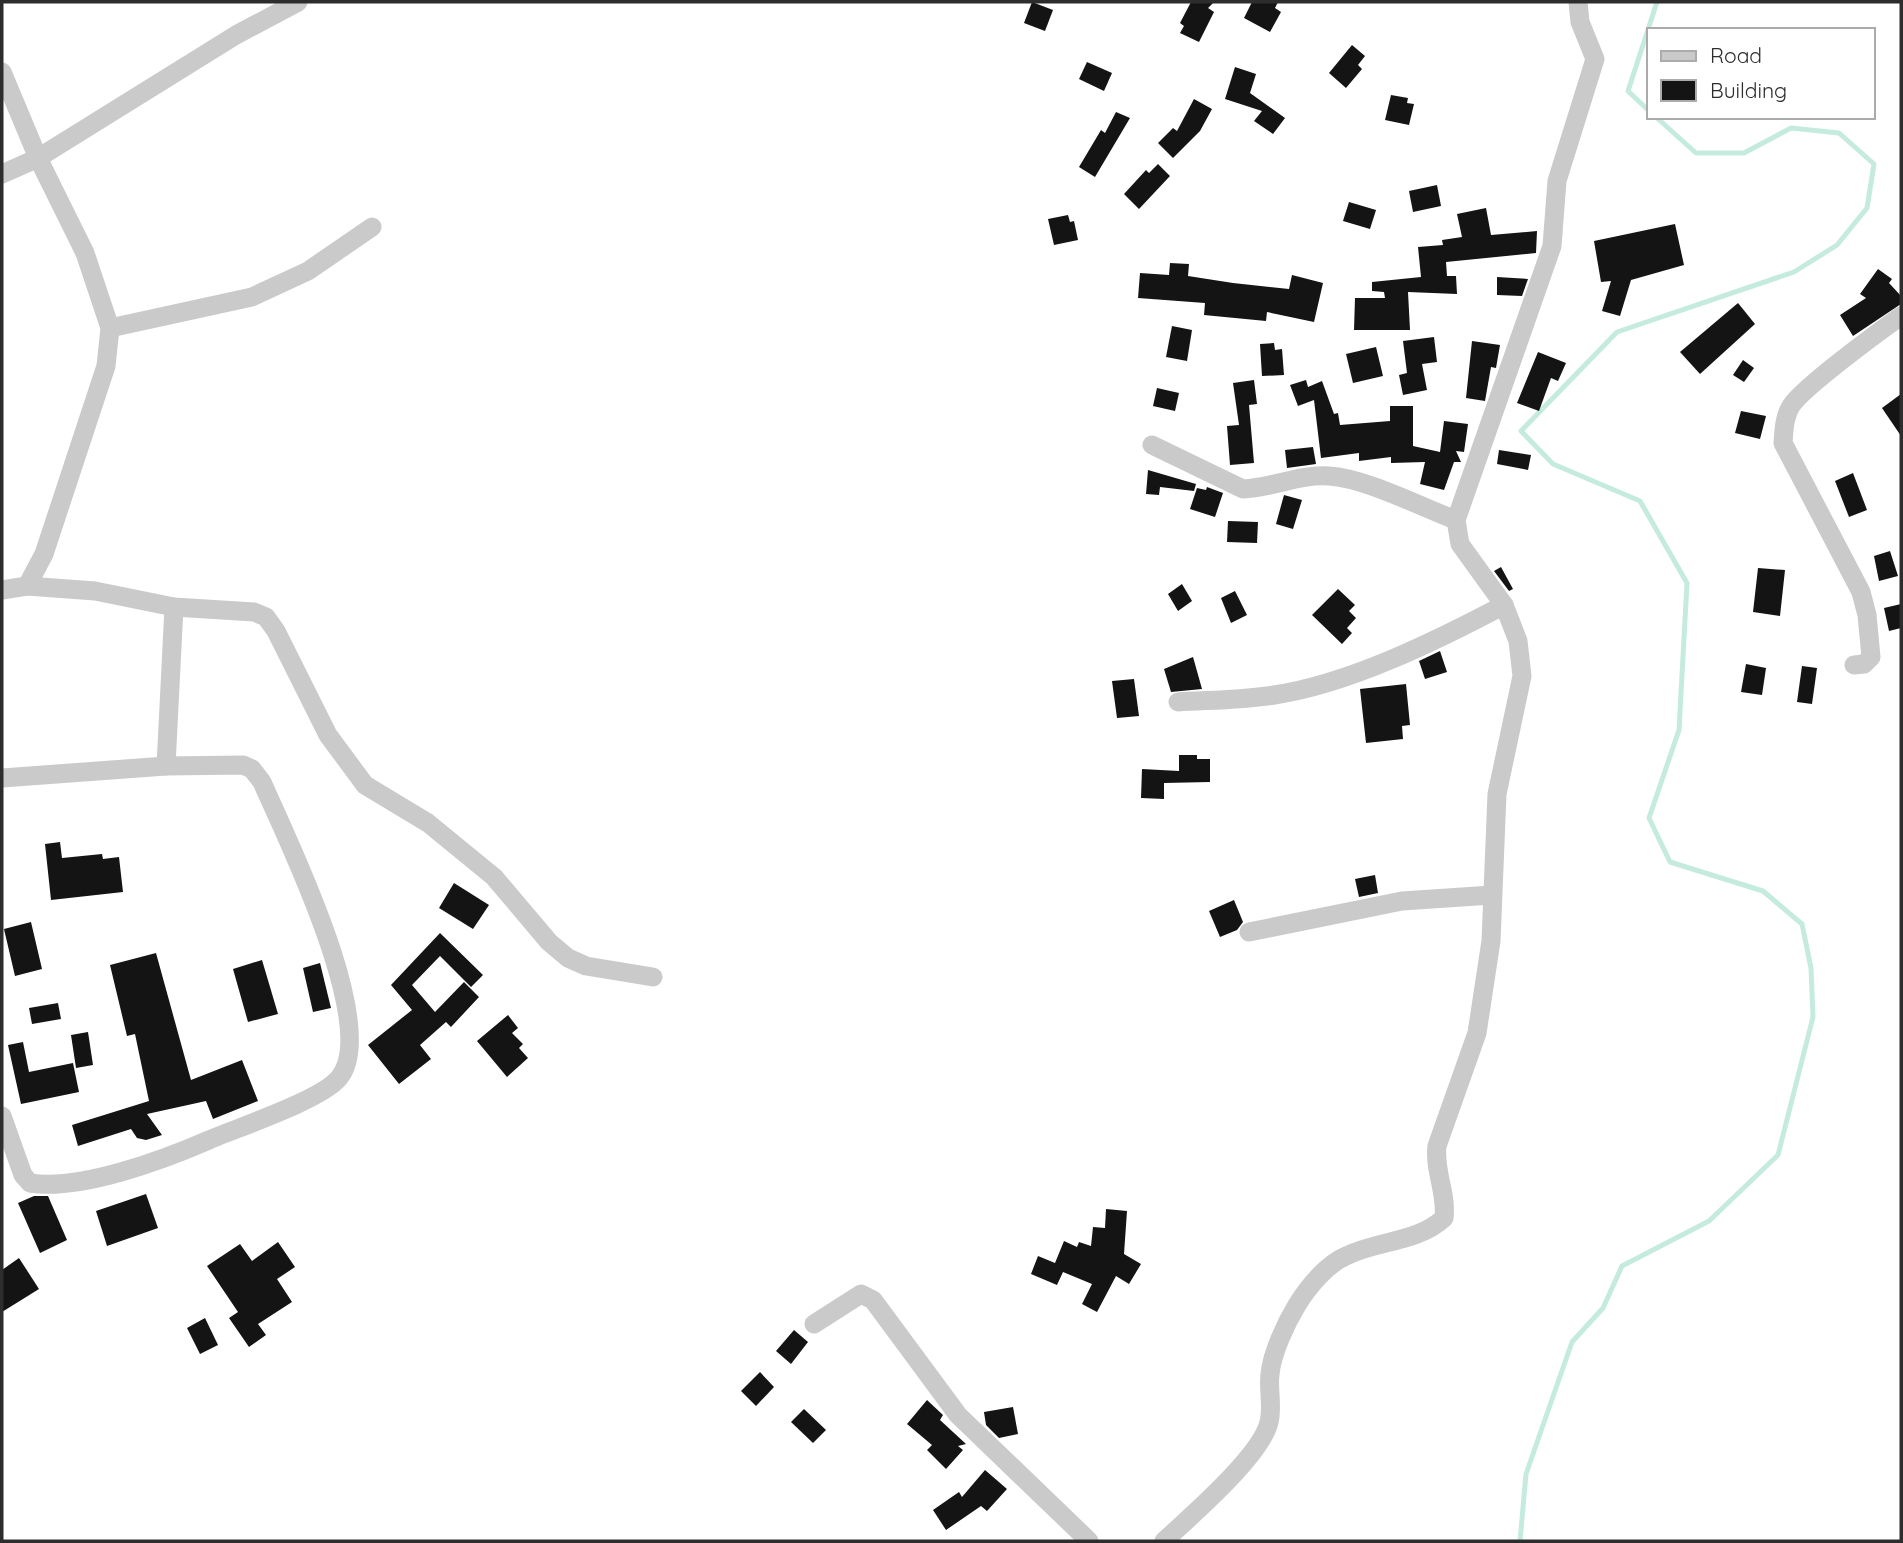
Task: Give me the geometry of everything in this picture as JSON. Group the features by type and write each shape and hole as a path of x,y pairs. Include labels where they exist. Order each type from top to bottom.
{"street":[{"path":"2,174 38,158 236,35 298,2"},
{"path":"1164,1541 1204,1503 1260,1442 1269,1423 1270,1374 1275,1355 1297,1305 1332,1263 1348,1255 1431,1230 1444,1218 1445,1205 1435,1164 1437,1146 1477,1033 1491,941 1497,794 1522,676 1518,641 1504,605 1460,544 1457,520 1552,246 1557,181 1595,60 1580,22 1578,2"},
{"path":"2,72 38,158 85,253 110,328 106,366 44,554 27,586"},
{"path":"110,328 253,297 308,271 372,227"},
{"path":"1854,665 1864,664 1871,657 1867,615 1861,592 1783,443 1785,423 1791,405 1901,316"},
{"path":"1152,444 1243,489 1307,476 1329,475 1350,479 1457,520"},
{"path":"2,590 27,586 95,591 174,607 254,612 266,617 276,631 328,735 365,785 428,823 494,877 549,942 568,958 586,966 653,977"},
{"path":"1178,702 1275,695 1298,689 1366,668 1453,631 1504,605"},
{"path":"166,766 174,607"},
{"path":"2,778 166,766 243,765 252,769 262,782 322,920 345,992 349,1058 337,1081 304,1099 174,1155 108,1176 30,1182 23,1175 2,1116"},
{"path":"1249,932 1402,901 1492,895"},
{"path":"814,1324 861,1294 873,1300 958,1415 1089,1541"}],"building":[{"path":"1032,2 1053,10 1045,31 1024,23"},
{"path":"1191,2 1214,2 1208,8 1214,12 1199,42 1180,33 1184,26 1180,23"},
{"path":"1252,2 1278,2 1275,8 1281,12 1270,32 1244,18"},
{"path":"1352,45 1365,56 1358,65 1362,69 1346,88 1329,73"},
{"path":"1087,62 1112,73 1104,91 1079,79"},
{"path":"1235,67 1256,74 1250,93 1285,118 1273,134 1254,121 1262,111 1225,99"},
{"path":"1391,95 1408,98 1407,103 1414,104 1409,125 1385,120"},
{"path":"1194,99 1212,109 1200,131 1173,158 1158,143 1173,128 1177,131"},
{"path":"1116,112 1130,118 1095,177 1079,167 1101,130 1105,133"},
{"path":"1158,164 1170,176 1139,209 1124,194 1146,170 1149,173"},
{"path":"1437,185 1441,206 1413,212 1409,191"},
{"path":"1349,202 1376,210 1370,229 1343,221"},
{"path":"1486,208 1491,235 1537,231 1536,253 1446,262 1447,276 1456,276 1457,294 1408,292 1410,330 1354,330 1355,298 1385,298 1384,292 1372,291 1372,282 1421,277 1418,247 1443,245 1442,240 1462,237 1457,214"},
{"path":"1068,215 1070,222 1074,221 1078,240 1054,245 1048,219"},
{"path":"1675,224 1684,265 1631,280 1620,316 1602,311 1611,281 1601,282 1594,241"},
{"path":"1170,263 1189,264 1188,276 1233,283 1289,289 1292,275 1323,283 1314,322 1267,312 1266,321 1204,315 1205,303 1138,298 1140,273 1169,275"},
{"path":"1878,269 1892,279 1889,283 1901,296 1901,304 1853,336 1840,315 1866,298 1860,294"},
{"path":"1497,277 1528,279 1522,296 1497,295"},
{"path":"1738,303 1755,324 1700,374 1680,352"},
{"path":"1172,326 1192,330 1187,361 1166,357"},
{"path":"1434,337 1437,362 1422,364 1427,390 1403,395 1399,375 1407,373 1403,341"},
{"path":"1472,341 1500,345 1496,368 1491,367 1485,401 1466,398"},
{"path":"1274,343 1275,350 1282,349 1284,375 1262,376 1260,344"},
{"path":"1376,347 1383,376 1353,383 1346,354"},
{"path":"1538,352 1566,363 1558,381 1551,378 1539,411 1517,403"},
{"path":"1743,360 1754,368 1744,382 1733,375"},
{"path":"1254,380 1257,404 1249,405 1254,463 1230,465 1227,426 1239,425 1233,383"},
{"path":"1306,380 1308,387 1322,381 1334,414 1338,413 1340,425 1390,421 1390,406 1413,406 1413,446 1440,452 1444,421 1468,424 1464,452 1456,451 1461,462 1454,462 1444,490 1420,484 1425,462 1391,463 1391,457 1359,461 1359,453 1321,458 1314,400 1298,406 1290,385"},
{"path":"1157,388 1179,393 1175,411 1153,406"},
{"path":"1901,394 1901,436 1882,408"},
{"path":"1741,411 1766,416 1760,439 1735,433"},
{"path":"1313,447 1316,464 1287,468 1285,450"},
{"path":"1499,450 1531,455 1528,470 1497,464"},
{"path":"1148,470 1196,484 1194,491 1160,487 1159,495 1146,494"},
{"path":"1853,473 1867,510 1849,517 1835,481"},
{"path":"1207,487 1223,493 1215,517 1190,509 1197,488 1206,490"},
{"path":"1284,495 1302,500 1293,529 1276,524"},
{"path":"1228,521 1258,522 1257,543 1227,542"},
{"path":"1890,551 1898,576 1879,581 1874,556"},
{"path":"1501,567 1513,589 1509,591 1494,571"},
{"path":"1758,568 1785,570 1780,616 1753,612"},
{"path":"1182,584 1192,601 1178,611 1168,594"},
{"path":"1338,589 1355,605 1349,611 1356,618 1347,628 1352,633 1342,644 1312,615"},
{"path":"1235,591 1247,615 1231,623 1221,598"},
{"path":"1901,604 1901,628 1889,631 1884,608"},
{"path":"1440,651 1447,672 1425,679 1419,661"},
{"path":"1193,657 1202,689 1171,692 1164,669"},
{"path":"1746,664 1766,668 1762,695 1741,692"},
{"path":"1802,666 1817,668 1812,704 1797,702"},
{"path":"1134,679 1139,716 1117,718 1112,681"},
{"path":"1406,684 1410,725 1402,726 1403,739 1366,743 1360,689"},
{"path":"1179,755 1197,755 1197,759 1210,759 1210,782 1164,783 1164,799 1141,798 1142,769 1179,771"},
{"path":"60,842 62,858 102,854 103,859 119,857 123,892 51,900 45,844"},
{"path":"1375,875 1378,893 1359,897 1355,879"},
{"path":"454,883 489,905 473,929 439,908"},
{"path":"1234,900 1243,922 1237,930 1220,937 1209,911"},
{"path":"31,922 42,969 15,976 4,929"},
{"path":"440,933 483,975 471,987 440,956 412,985 435,1012 464,982 479,997 451,1027 446,1022 420,1045 431,1059 399,1084 368,1045 412,1010 391,985"},
{"path":"156,953 191,1080 242,1060 258,1101 213,1119 206,1101 147,1114 162,1135 146,1140 137,1138 131,1129 78,1146 72,1125 149,1101 135,1034 127,1036 110,965"},
{"path":"262,960 278,1014 248,1022 233,969"},
{"path":"320,963 331,1008 313,1012 303,968"},
{"path":"58,1003 61,1019 32,1024 29,1008"},
{"path":"508,1015 518,1028 512,1033 523,1044 519,1048 528,1058 507,1077 477,1041"},
{"path":"88,1032 93,1065 76,1068 71,1035"},
{"path":"23,1042 29,1072 73,1063 79,1092 21,1104 8,1045"},
{"path":"146,1194 158,1228 107,1246 96,1211"},
{"path":"34,1196 48,1196 67,1240 40,1253 18,1203"},
{"path":"1106,1209 1127,1211 1124,1254 1141,1264 1129,1284 1116,1276 1097,1312 1082,1304 1092,1284 1063,1272 1057,1285 1031,1274 1038,1256 1055,1263 1064,1241 1077,1247 1079,1242 1091,1246 1093,1227 1105,1228"},
{"path":"278,1242 295,1267 277,1279 292,1302 258,1324 266,1335 249,1347 229,1318 238,1312 207,1266 240,1244 252,1261"},
{"path":"19,1258 39,1289 2,1312 2,1270"},
{"path":"205,1318 218,1345 200,1354 187,1328"},
{"path":"794,1330 808,1342 791,1364 776,1351"},
{"path":"760,1372 774,1387 756,1406 741,1391"},
{"path":"927,1400 943,1415 940,1420 966,1444 958,1446 963,1450 946,1469 927,1450 932,1445 907,1424"},
{"path":"1013,1407 1018,1434 999,1438 986,1425 984,1412"},
{"path":"804,1409 826,1430 813,1443 791,1422"},
{"path":"985,1470 1007,1489 987,1511 981,1506 946,1530 933,1510 959,1492 962,1497"}],"waterway":[{"path":"1649,28 1657,2"},
{"path":"1647,33 1628,91 1647,109"},
{"path":"1520,1541 1526,1474 1572,1342 1603,1308 1622,1266 1709,1221 1778,1155 1813,1017 1811,968 1802,924 1763,891 1670,862 1649,818 1679,730 1687,583 1640,501 1553,464 1521,431 1617,332 1794,272 1837,245 1867,208 1874,164 1839,133 1791,128 1744,153 1696,153 1658,119"}]}
